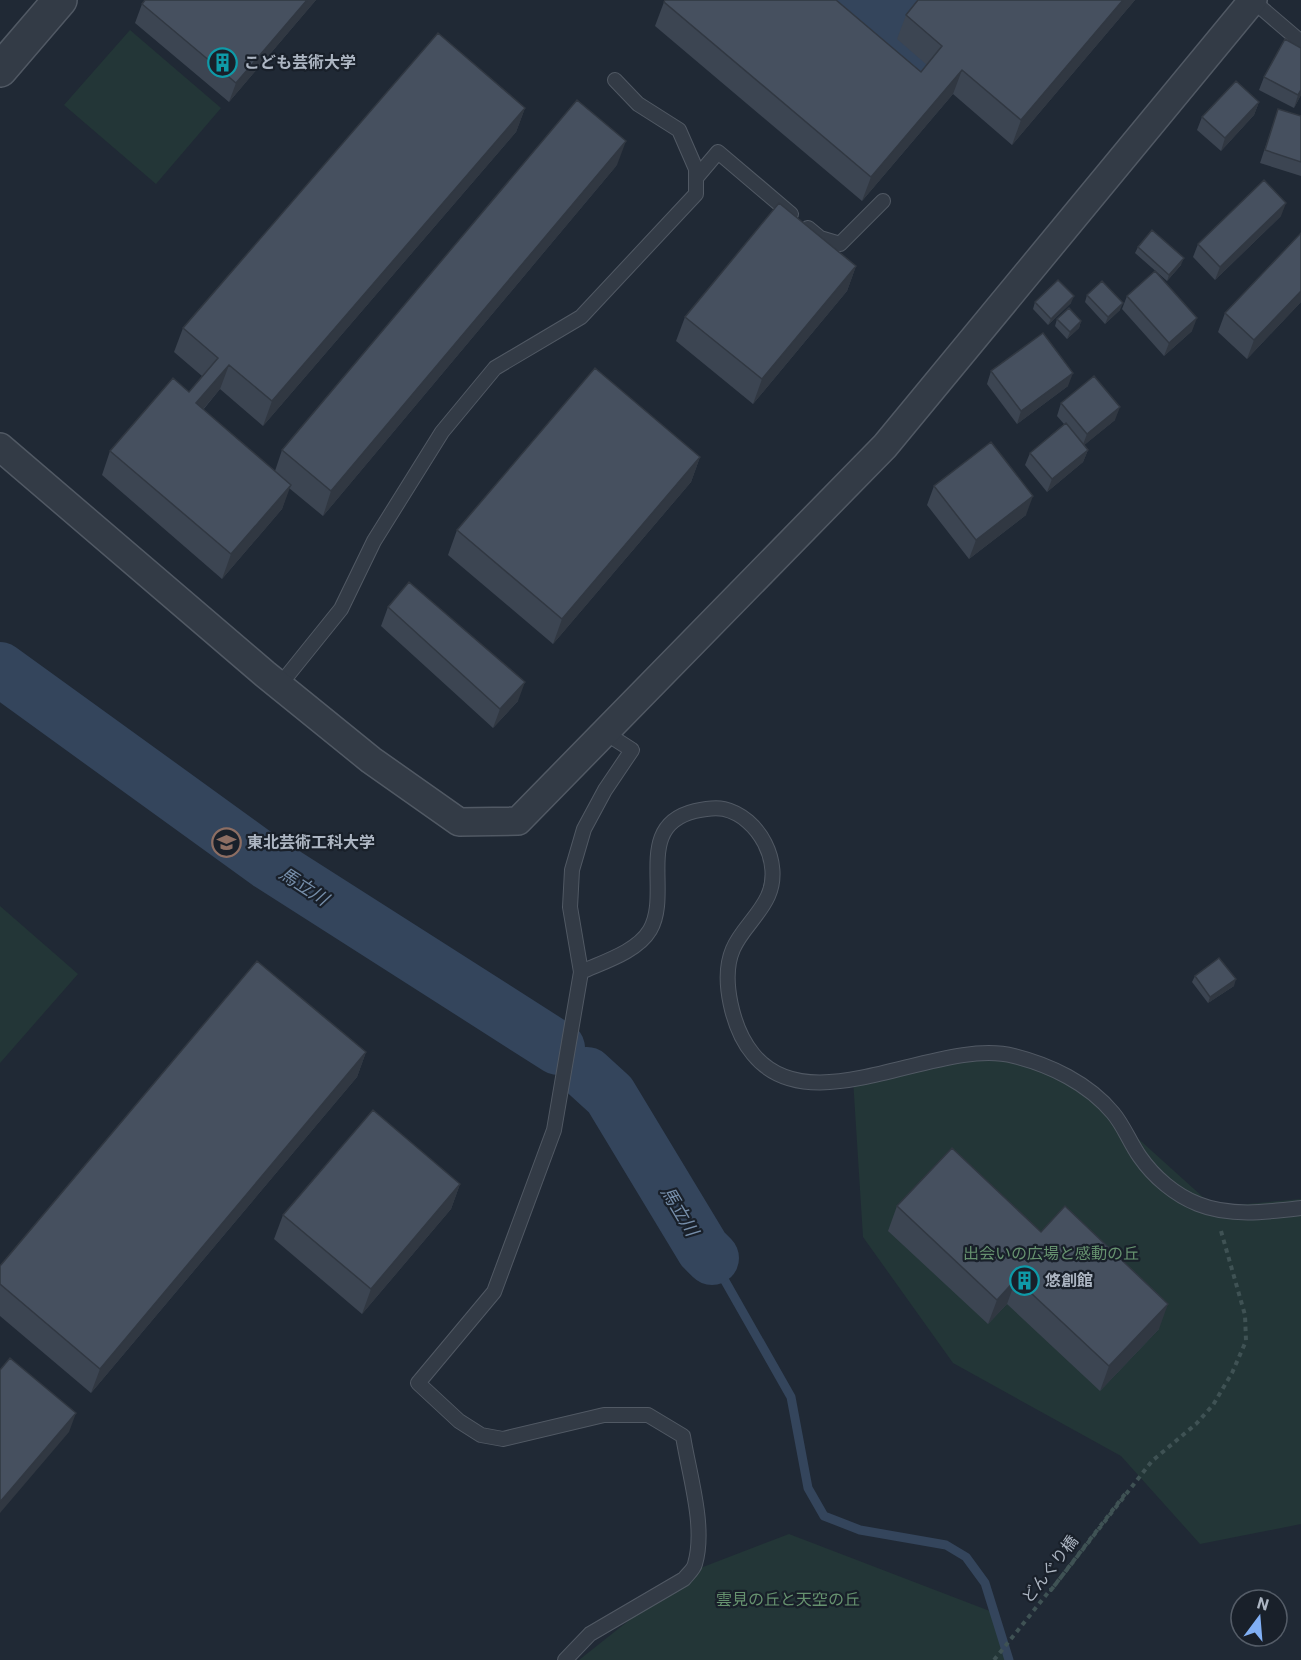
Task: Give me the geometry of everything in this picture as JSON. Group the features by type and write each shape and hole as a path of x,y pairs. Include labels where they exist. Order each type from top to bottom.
{"street":[{"path":"0,70 60,0"},
{"path":"0,447 279,686 371,760 459,822 518,821 885,446 1252,0"}],"lane":[{"path":"1252,0 1301,42"},
{"path":"279,686 341,609 374,541 442,432 495,368 581,317 696,194 696,169 679,130 638,104 615,80"},
{"path":"696,178 718,152 820,238 840,244 883,201"},
{"path":"566,1660 590,1634 684,1579 695,1566 698,1537 695,1497 683,1436 648,1415 615,1415 503,1439 481,1435 459,1421 418,1383 494,1292 554,1130 581,972 570,907 572,870 584,829 605,790 632,750 604,732"},
{"path":"581,972 641,941 651,929 656,907 659,842 669,827 682,814 706,808 723,809 754,827 771,855 770,894 733,949 728,972 734,1017 752,1054 775,1072 803,1082 846,1081 953,1056 1001,1052 1038,1062 1071,1078 1113,1113 1141,1159 1169,1189 1199,1205 1250,1213 1301,1208"}],"path":[{"path":"1125,1494 1092,1538 1051,1590 1125,1494 1152,1461 1196,1424 1213,1405 1232,1373 1246,1341 1245,1315 1214,1207"},
{"name":"どんぐり橋","path":"994,1660 1125,1494"}],"green space":[{"path":"130,30 221,108 156,184 64,105"},
{"path":"0,906 78,974 0,1063"},
{"name":"出会いの広場と感動の丘","path":"1019,1057 1071,1078 1214,1207 1301,1199 1301,1524 1200,1544 1121,1456 953,1363 863,1237 853,1079 906,1066"},
{"name":"雲見の丘と天空の丘","path":"789,1534 995,1613 1009,1660 579,1660 690,1572"}],"water":[{"path":"798,0 930,0 933,70 911,95"}],"building":[{"name":"こども芸術大学","path":"145,0 307,0 236,83 142,4"},
{"path":"665,0 836,0 921,72 942,46 906,15 918,0 1123,0 1021,120 962,70 871,177 664,2"},
{"path":"438,33 525,108 272,401 229,365 196,403 291,485 231,554 110,451 173,378 189,392 218,358 183,328"},
{"path":"1285,39 1301,48 1301,90 1298,95 1264,77"},
{"path":"1236,81 1259,102 1225,138 1202,117"},
{"path":"577,100 626,141 331,491 282,450"},
{"path":"1278,109 1301,116 1301,162 1265,150"},
{"path":"1264,180 1286,203 1220,267 1198,244"},
{"path":"779,203 856,266 762,379 685,317"},
{"path":"1152,230 1184,258 1169,275 1138,247"},
{"path":"1301,233 1301,291 1254,340 1225,313"},
{"path":"1155,271 1197,318 1169,343 1127,296"},
{"path":"1058,280 1074,296 1051,319 1035,302"},
{"path":"1102,281 1123,303 1108,317 1087,295"},
{"path":"1069,308 1081,321 1070,332 1057,319"},
{"path":"1043,333 1073,373 1021,411 991,371"},
{"path":"595,368 700,457 562,619 457,530"},
{"path":"1094,376 1120,407 1087,434 1061,403"},
{"path":"1066,423 1088,450 1052,479 1030,453"},
{"path":"991,442 1033,496 976,540 934,486"},
{"path":"409,582 525,682 500,709 388,607"},
{"path":"1219,958 1236,979 1210,997 1195,976"},
{"path":"257,961 366,1052 100,1369 0,1284 0,1266"},
{"path":"373,1110 460,1184 371,1289 283,1215"},
{"name":"悠創館","path":"952,1148 1041,1232 1065,1206 1168,1304 1109,1366 1016,1279 997,1300 897,1206"},
{"path":"10,1358 76,1413 0,1502 0,1370"}],"waterway":[{"name":"馬立川","path":"0,669 268,863 558,1048"},
{"name":"馬立川","path":"587,1074 610,1095 703,1249 712,1258"},
{"path":"712,1258 791,1397 808,1488 824,1516 860,1530 946,1545 966,1557 985,1583 1009,1660"}],"place":[{"name":"こども芸術大学","path":"223,62"},
{"name":"東北芸術工科大学","path":"226,842"},
{"name":"悠創館","path":"1024,1280"}]}
